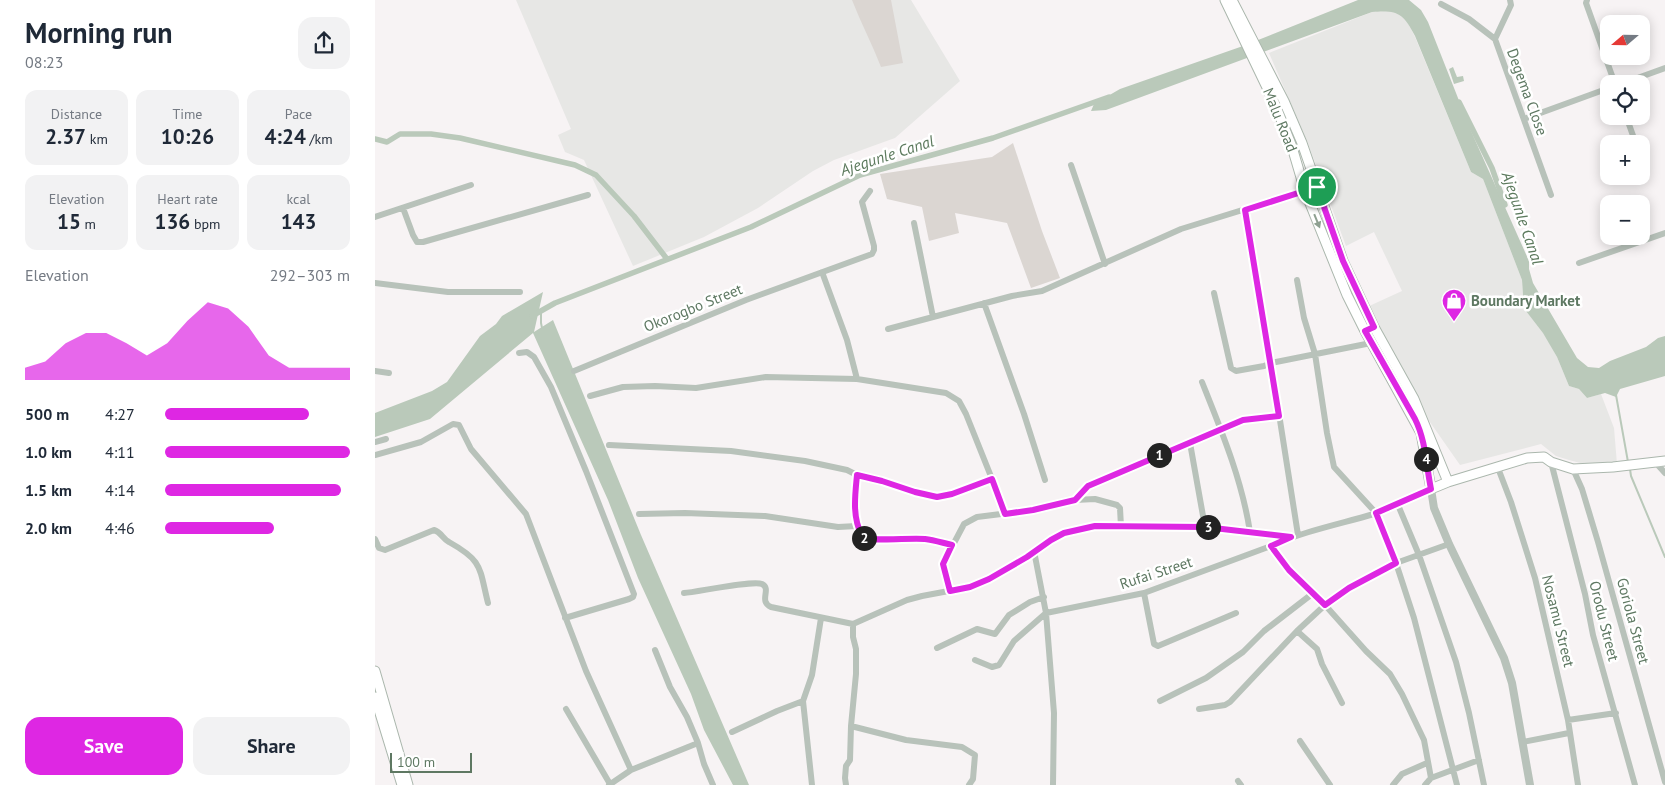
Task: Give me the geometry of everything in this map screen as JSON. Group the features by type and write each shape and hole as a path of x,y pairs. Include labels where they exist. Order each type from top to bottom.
{"main road":[{"name":"Malu Road","path":"1225,0 1248,37"},
{"name":"Malu Road","path":"1232,0 1259,60 1302,143 1369,329 1371,343 1421,433 1431,491"},
{"name":"Malu Road","path":"1259,60 1292,147 1305,191 1337,272 1369,329 1414,399 1449,482"},
{"path":"1431,491 1449,482 1539,456 1573,469 1661,462"},
{"path":"1429,478 1438,478 1444,471"},
{"path":"375,671 408,785"},
{"path":"375,697 402,785"}],"street":[{"name":"Degema Close","path":"1509,0 1511,5 1495,39 1551,195"},
{"path":"1585,1 1612,75"},
{"path":"1441,4 1469,19 1495,39"},
{"path":"1646,75 1665,68"},
{"path":"1524,119 1600,91"},
{"path":"1071,165 1105,264"},
{"path":"375,217 471,185"},
{"path":"888,329 984,303 1041,291 1181,229 1317,187"},
{"name":"Okorogbo Street","path":"574,371 746,300 872,254 874,250 863,205 863,199 870,191"},
{"path":"403,208 417,242 423,242 588,196"},
{"path":"1245,210 1271,362 1294,536"},
{"path":"914,223 933,317"},
{"path":"1579,263 1665,233"},
{"path":"822,272 847,340 857,378"},
{"path":"1297,280 1304,318 1315,354 1334,466 1376,513 1396,563 1414,618 1457,785"},
{"path":"375,283 448,292 520,292"},
{"path":"1214,293 1231,368 1236,371 1265,366 1271,362 1371,343"},
{"path":"984,303 1025,414 1045,480"},
{"path":"519,353 527,352 534,357 551,387 587,471 634,594 629,599 565,618"},
{"path":"375,371 389,373"},
{"path":"590,396 623,387 696,388 767,377 857,378 947,393 959,401 966,414 1005,514"},
{"path":"1202,382 1235,466 1250,532"},
{"path":"1075,500 1088,486 1243,420 1279,416"},
{"path":"375,455 421,442 453,424 458,424 471,449 526,514 586,671 631,770"},
{"path":"375,442 385,439"},
{"path":"1190,443 1205,527"},
{"path":"609,445 731,451 805,460 847,470 857,475 937,497 952,494 992,479"},
{"name":"Orodu Street","path":"1551,462 1583,585 1593,635 1635,785"},
{"path":"1661,462 1665,473"},
{"name":"Nosamu Street","path":"1498,468 1535,578 1568,720 1578,785"},
{"name":"Goriola Street","path":"1573,469 1582,489 1599,542 1665,782"},
{"path":"857,475 854,506 857,526 862,536 866,539 926,539 952,545"},
{"path":"684,593 760,584 764,585 766,590 765,602 767,605 853,624 907,600 965,588 989,579 1011,567 1051,540 1077,529 1095,526 1205,527 1294,536 1376,513 1431,491 1434,508 1449,544 1504,658 1512,684 1530,785"},
{"path":"950,591 943,564 964,524 977,516 1033,510 1075,500 1095,498 1115,503 1120,508 1121,527"},
{"path":"1398,505 1419,555 1456,662 1484,785"},
{"path":"639,514 765,516 838,528 857,526"},
{"path":"375,539 379,548 385,550 434,530 439,531 447,541 463,549 478,565 488,603"},
{"name":"Rufai Street","path":"1047,613 1144,593 1294,536"},
{"path":"1199,710 1217,707 1229,702 1297,631 1325,605 1349,588 1396,563 1449,544"},
{"path":"1271,546 1289,570 1390,674 1402,694 1424,740 1431,778"},
{"path":"1034,551 1047,613 1054,713 1053,785"},
{"path":"1144,593 1154,644 1158,646 1236,613"},
{"path":"1161,701 1207,678 1243,652 1264,631 1313,594"},
{"path":"937,648 977,629 995,634 1009,615 1030,602 1044,597"},
{"path":"975,660 992,667 999,665 1015,640 1047,613"},
{"path":"812,785 803,701 812,675 821,618"},
{"path":"846,785 846,766 850,760 856,674 853,624"},
{"path":"1297,631 1317,649 1322,664 1342,703"},
{"path":"655,650 669,687 687,717 713,785"},
{"path":"732,732 803,701"},
{"path":"566,710 610,784 631,770 698,743"},
{"path":"1568,720 1616,713"},
{"path":"851,726 906,740 962,747 975,754 973,779 969,785"},
{"path":"1523,742 1569,733"},
{"path":"1300,740 1330,785"},
{"path":"1425,785 1431,778 1479,760"},
{"path":"1393,785 1402,774 1427,763"}],"shaded area":[{"path":"516,0 911,0 960,81 895,138 834,160 813,171 758,208 704,237 633,266 584,160 565,152 558,135 571,129"},
{"path":"852,0 891,0 903,63 881,67"},
{"path":"1358,0 1409,0 1421,10 1428,22 1471,131 1529,261 1533,283 1577,358 1588,367 1599,368 1610,361 1646,347 1658,338 1665,336 1665,376 1620,389 1616,397 1605,393 1587,398 1579,389 1569,386 1557,357 1543,333 1526,311 1522,280 1483,179 1471,172 1415,36 1407,22 1399,15 1388,12 1372,12 1106,110 1091,111 1094,104 1120,89 1243,46"},
{"path":"1372,12 1397,12 1406,19 1415,37 1471,172 1483,179 1522,280 1523,295 1557,357 1569,386 1579,389 1587,398 1601,394 1614,428 1617,464 1584,464 1556,456 1541,444 1460,465 1418,405 1367,307 1402,291 1374,232 1346,246 1307,141 1269,53"},
{"path":"1453,67 1457,77 1463,76 1464,81 1454,84 1449,69"},
{"path":"1013,143 1042,231 1060,278 1031,288 1007,223 955,213 959,233 929,241 922,207 887,199 880,174 992,157"},
{"path":"543,292 534,332 553,320 641,535 749,785 733,785 704,730 691,694 638,578 608,500 533,333 430,419 375,437 375,413 432,391 447,382 480,336 496,324 502,316"}],"waterway":[{"name":"Ajegunle Canal","path":"532,316 555,303 751,227 860,175 993,138 1109,97"},
{"name":"Ajegunle Canal","path":"1459,102 1492,168 1505,205"},
{"path":"375,139 387,142 400,134 431,134 460,138 575,165 596,175 634,216 667,259"},
{"path":"541,310 542,328"},
{"path":"1616,395 1628,462"},
{"path":"1630,469 1631,476 1665,557"}],"place":[{"name":"Boundary Market","path":"1454,322"}],"route":[{"path":"1317,187 1343,261 1374,327 1365,331 1415,419 1425,449 1431,489 1376,513 1396,563 1349,588 1325,605 1289,570 1271,546 1291,537 1205,527 1095,526 1064,533 989,579 970,587 950,591 943,564 952,545 926,539 889,538 871,540 862,536 857,526 854,506 857,475 937,497 952,494 992,479 1005,514 1033,510 1075,500 1088,486 1232,424 1255,417 1279,416 1245,210 1317,187"}]}
